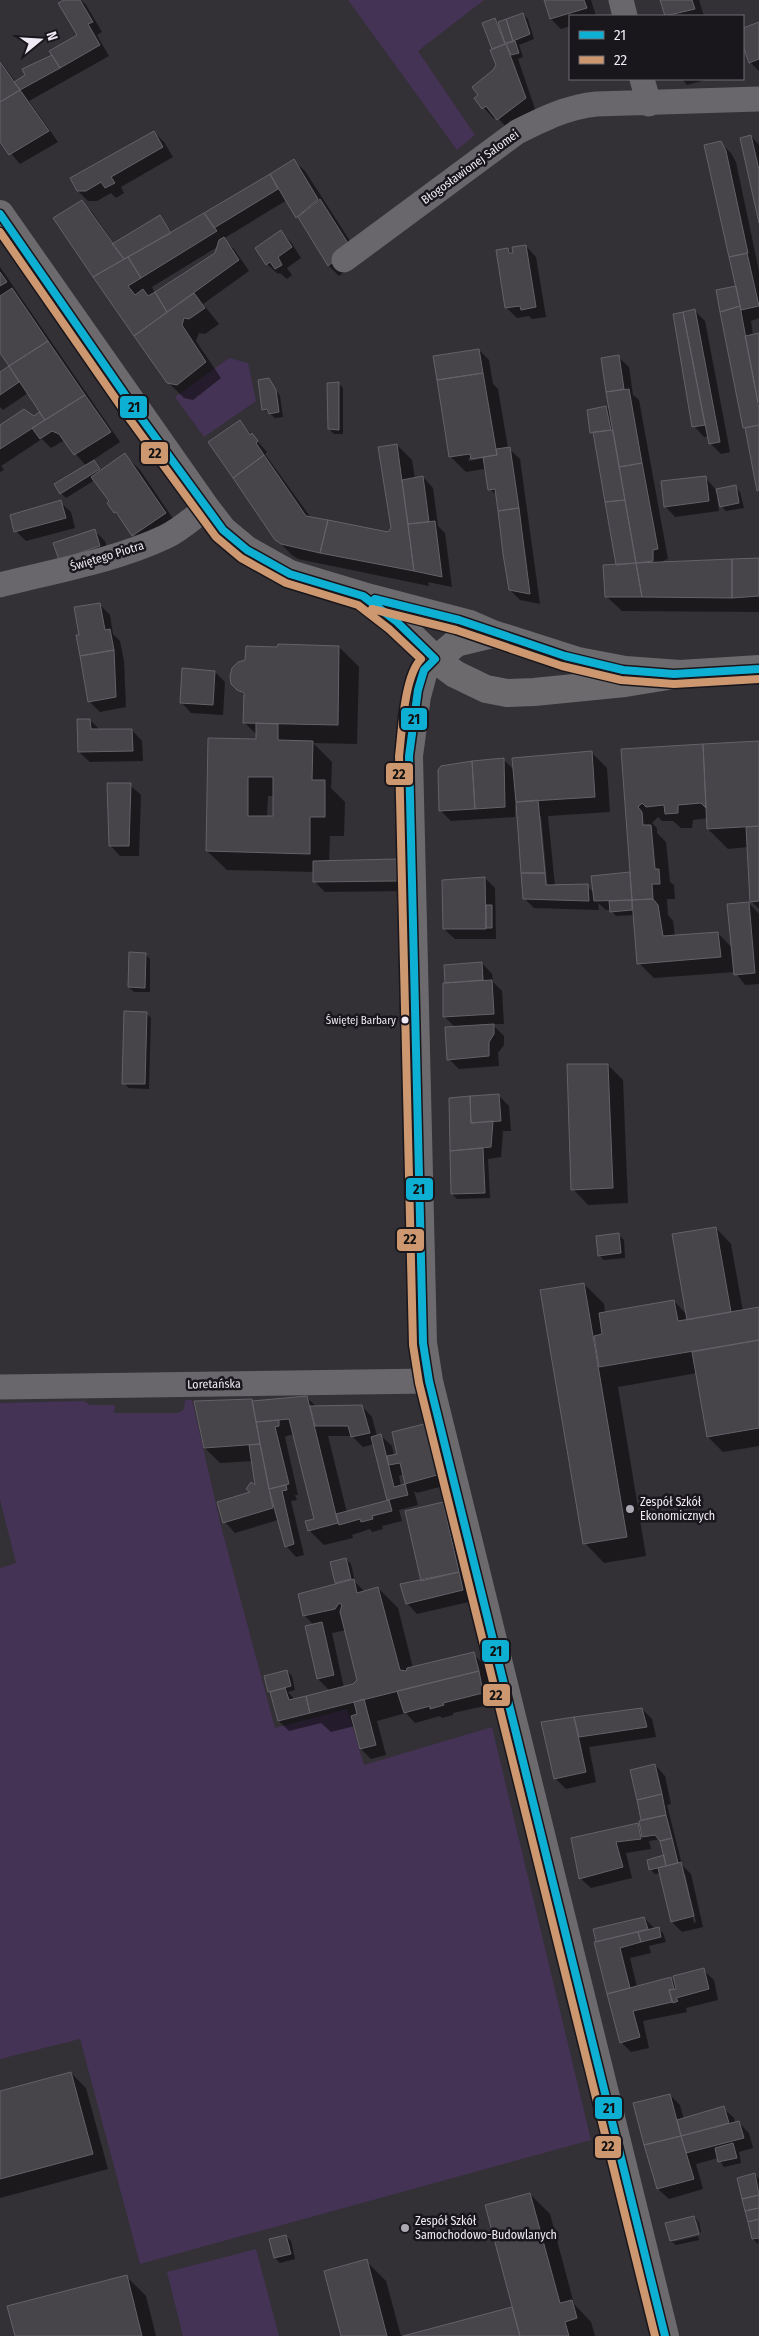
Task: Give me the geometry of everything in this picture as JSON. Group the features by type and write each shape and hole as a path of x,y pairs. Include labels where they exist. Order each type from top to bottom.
{"street":[{"path":"621,0 625,15"},
{"path":"642,80 649,104"},
{"name":"Błogosławionej Salomei","path":"344,260 517,132 547,117 579,106 759,98"},
{"path":"0,214 206,508 223,530 247,550 290,574 363,596 470,624 493,634 578,661 625,670 680,674"},
{"name":"Świętego Piotra","path":"0,585 123,553 157,540 181,528 206,508"},
{"path":"363,596 396,621 435,659 473,684 486,690 507,693 625,683 680,674 759,669"},
{"path":"493,634 456,644 435,659 424,670 418,690 409,756 423,1343 428,1381 665,2336"},
{"name":"Loretańska","path":"0,1387 428,1381"}],"shaded area":[{"path":"348,0 484,0 418,51 475,135 457,150"},
{"path":"229,358 248,363 256,401 204,437 175,397"},
{"path":"185,1400 192,1400 221,1526 275,1728 347,1709 364,1765 492,1727 591,2140 140,2264 80,2039 0,2059 0,1568 16,1563 0,1500 0,1403 84,1401 90,1405 115,1405 114,1413 179,1413 184,1409"},
{"path":"256,2249 279,2336 183,2336 167,2272"}],"building":[{"path":"64,0 80,0 93,22 88,24 100,45 60,68 49,51 77,35 58,3"},
{"path":"544,0 584,0 587,8 550,19"},
{"path":"660,0 692,0 695,9 665,15"},
{"path":"523,13 530,34 513,41 506,19"},
{"path":"495,18 505,44 492,49 482,23"},
{"path":"506,19 513,41 505,43 498,22"},
{"path":"759,22 759,59 749,63 744,49 744,28"},
{"path":"515,41 519,53 511,55 506,44"},
{"path":"506,44 526,98 497,120 486,106 482,109 474,98 478,95 472,87 493,70 496,65 490,50"},
{"path":"52,55 60,68 20,90 14,82 25,75 22,69"},
{"path":"0,62 20,90 0,102"},
{"path":"20,90 49,131 9,155 0,142 0,102"},
{"path":"154,131 163,147 111,177 115,183 105,188 101,182 86,191 77,191 70,178"},
{"path":"751,135 759,170 759,223 740,138"},
{"path":"721,141 726,151 748,253 729,257 704,145"},
{"path":"294,159 318,199 296,218 270,174"},
{"path":"270,174 278,189 214,228 204,213"},
{"path":"320,199 351,248 328,266 298,217"},
{"path":"82,200 124,259 93,277 53,218"},
{"path":"204,213 217,231 141,278 128,257"},
{"path":"160,215 171,233 124,259 112,244"},
{"path":"281,230 292,247 278,257 282,265 275,269 270,262 266,265 255,248"},
{"path":"224,237 239,260 167,312 155,292 215,253 219,240"},
{"path":"526,245 536,307 521,310 520,306 505,308 496,250 508,248 509,253 513,253 512,247"},
{"path":"747,253 759,306 741,310 729,257"},
{"path":"128,257 141,278 128,286 135,295 143,289 148,296 155,292 167,312 134,336 93,277"},
{"path":"0,272 7,282 0,286"},
{"path":"736,286 740,306 720,312 716,290"},
{"path":"12,288 48,341 9,366 0,353 0,296"},
{"path":"194,293 205,308 189,319 184,318 182,325 206,362 177,385 167,383 134,336"},
{"path":"740,306 759,409 759,425 743,428 720,312"},
{"path":"695,309 720,442 709,444 683,312"},
{"path":"683,312 705,425 692,427 673,314"},
{"path":"759,333 759,402 758,402 745,336"},
{"path":"48,341 85,395 45,420 9,366"},
{"path":"479,349 483,373 437,380 433,356"},
{"path":"619,355 624,389 606,392 601,358"},
{"path":"9,366 19,382 0,395 0,372"},
{"path":"483,373 497,455 471,459 470,454 449,457 437,380"},
{"path":"269,378 276,390 279,412 269,414 267,409 262,410 258,380"},
{"path":"339,382 339,430 328,429 327,383"},
{"path":"629,389 642,463 619,467 606,392"},
{"path":"85,395 111,432 74,455 59,434 52,431 40,439 32,428"},
{"path":"606,406 611,430 590,433 587,410"},
{"path":"24,409 34,416 39,412 45,420 0,449 0,425"},
{"path":"240,420 250,435 252,433 258,441 256,443 264,455 233,478 208,442"},
{"path":"759,425 759,490 757,491 745,428"},
{"path":"613,430 625,500 605,502 593,432"},
{"path":"397,444 414,571 320,553 328,520 388,532 391,528 378,447"},
{"path":"510,447 519,508 498,511 495,489 488,490 483,457 497,455 496,449"},
{"path":"125,453 166,513 132,536 116,512 114,513 107,503 109,501 91,477"},
{"path":"264,455 306,516 328,520 320,553 281,544 275,540 233,478"},
{"path":"94,460 100,469 60,494 54,484"},
{"path":"642,463 658,549 653,550 653,561 636,563 619,467"},
{"path":"423,476 429,522 408,524 402,480"},
{"path":"706,476 709,501 664,507 661,481"},
{"path":"736,485 739,503 720,507 716,489"},
{"path":"61,500 66,518 14,532 10,515"},
{"path":"625,500 636,563 616,565 605,502"},
{"path":"519,508 530,594 509,590 503,554 498,511"},
{"path":"435,521 442,577 414,571 408,524"},
{"path":"95,529 100,546 59,560 53,543"},
{"path":"759,558 759,596 732,598 732,559"},
{"path":"732,559 732,598 642,597 636,563"},
{"path":"636,563 642,597 605,597 603,565"},
{"path":"100,603 105,630 110,629 114,650 80,656 76,635 79,635 74,607"},
{"path":"278,644 339,646 338,725 243,723 244,693 237,690 231,684 232,668 238,662 245,660 246,646 277,647"},
{"path":"114,650 116,697 88,702 80,656"},
{"path":"182,668 215,671 213,705 180,703"},
{"path":"77,719 90,719 91,729 132,729 133,751 78,752"},
{"path":"256,723 278,724 278,740 313,741 312,780 325,780 325,817 310,817 310,854 206,851 208,738 256,739","holes":["248,777 273,777 273,816 248,816"]},
{"path":"759,741 759,826 707,829 703,744"},
{"path":"703,744 706,808 701,803 678,805 678,813 665,814 664,805 646,807 642,803 638,807 642,812 643,825 651,825 655,869 659,869 660,884 652,884 653,899 632,900 621,749"},
{"path":"592,751 595,797 516,802 512,758"},
{"path":"504,758 505,807 475,809 472,761"},
{"path":"472,761 475,809 439,811 438,770 441,766"},
{"path":"107,783 131,783 129,846 109,846"},
{"path":"538,800 545,873 521,873 516,802"},
{"path":"759,826 759,901 750,902 746,827"},
{"path":"397,859 397,881 313,882 313,861"},
{"path":"630,872 632,900 594,901 591,876"},
{"path":"521,873 545,873 546,885 588,884 589,901 523,899"},
{"path":"485,877 486,929 443,929 442,880"},
{"path":"653,899 658,905 663,936 718,932 721,957 637,964 632,900"},
{"path":"632,900 632,910 610,912 609,901"},
{"path":"749,902 755,973 734,975 727,904"},
{"path":"486,905 492,905 492,928 486,928"},
{"path":"129,952 146,953 145,988 128,987"},
{"path":"482,962 483,980 445,983 444,965"},
{"path":"492,980 494,1014 443,1017 443,983"},
{"path":"124,1011 147,1012 145,1084 122,1084"},
{"path":"494,1024 494,1034 489,1042 489,1056 447,1060 445,1027"},
{"path":"567,1064 608,1064 613,1188 571,1190"},
{"path":"499,1094 501,1121 471,1123 470,1096"},
{"path":"470,1096 471,1123 493,1121 491,1147 450,1151 449,1098"},
{"path":"483,1148 485,1193 451,1194 450,1151"},
{"path":"716,1227 731,1312 687,1320 672,1234"},
{"path":"619,1233 621,1253 598,1256 596,1236"},
{"path":"584,1283 627,1537 583,1544 540,1290"},
{"path":"674,1300 678,1321 759,1307 759,1340 599,1367 594,1336 602,1334 599,1313"},
{"path":"759,1340 759,1428 707,1437 692,1352"},
{"path":"307,1396 338,1523 308,1531 305,1521 314,1519 289,1419 256,1422 252,1401"},
{"path":"252,1399 260,1444 204,1448 194,1401"},
{"path":"362,1405 370,1433 351,1437 348,1426 315,1426 310,1406"},
{"path":"279,1420 279,1426 275,1427 289,1484 269,1489 256,1422"},
{"path":"424,1424 437,1475 405,1484 400,1463 389,1465 387,1456 397,1454 392,1432"},
{"path":"381,1434 394,1487 405,1484 408,1495 387,1500 371,1437"},
{"path":"260,1444 273,1508 223,1523 217,1502 250,1492 246,1489 251,1482 255,1485 249,1445"},
{"path":"286,1485 287,1490 282,1491 294,1544 285,1547 269,1489"},
{"path":"389,1500 392,1511 372,1516 373,1519 361,1522 360,1519 339,1525 336,1514"},
{"path":"443,1502 459,1572 421,1581 405,1511"},
{"path":"346,1558 351,1579 335,1583 330,1562"},
{"path":"459,1572 463,1590 406,1604 400,1584"},
{"path":"354,1579 357,1593 378,1587 400,1670 406,1671 407,1668 474,1652 479,1671 310,1713 306,1696 353,1684 357,1680 340,1612 342,1605 339,1603 335,1609 303,1616 298,1594"},
{"path":"322,1622 334,1675 317,1679 305,1626"},
{"path":"287,1670 291,1686 268,1692 264,1676"},
{"path":"479,1671 483,1693 443,1703 444,1705 430,1709 430,1706 404,1713 397,1691"},
{"path":"285,1688 289,1700 306,1696 310,1713 278,1721 270,1692"},
{"path":"364,1699 376,1745 360,1749 351,1716 357,1714 354,1702"},
{"path":"642,1708 647,1727 579,1737 574,1717"},
{"path":"574,1717 586,1772 554,1779 541,1722"},
{"path":"655,1764 662,1794 637,1800 630,1770"},
{"path":"662,1794 666,1815 641,1820 637,1800"},
{"path":"666,1815 672,1838 660,1841 655,1835 642,1837 639,1821"},
{"path":"638,1823 641,1839 616,1842 623,1867 579,1879 571,1838"},
{"path":"672,1838 678,1863 666,1866 660,1841"},
{"path":"664,1855 666,1866 649,1870 647,1860"},
{"path":"681,1862 694,1916 671,1922 658,1868"},
{"path":"644,1917 648,1929 596,1942 593,1929"},
{"path":"659,1927 661,1937 641,1942 638,1932"},
{"path":"638,1932 641,1942 620,1948 630,1988 607,1994 594,1942"},
{"path":"704,1968 709,1989 676,1998 678,2001 673,2003 669,1990 676,1989 673,1976"},
{"path":"671,1977 674,1989 669,1990 672,2002 633,2011 640,2037 620,2043 607,1994"},
{"path":"71,2072 93,2154 0,2179 0,2091"},
{"path":"670,2094 681,2136 644,2145 633,2103"},
{"path":"724,2106 729,2123 681,2136 677,2120"},
{"path":"739,2121 744,2138 686,2153 681,2136"},
{"path":"681,2136 694,2179 657,2189 644,2145"},
{"path":"733,2143 737,2158 718,2162 715,2148"},
{"path":"755,2173 759,2195 742,2199 737,2178"},
{"path":"530,2193 560,2303 572,2300 577,2318 565,2322 569,2336 520,2336 485,2205"},
{"path":"759,2195 759,2208 745,2211 742,2199"},
{"path":"759,2208 759,2219 748,2222 745,2211"},
{"path":"694,2216 699,2234 670,2241 665,2223"},
{"path":"759,2219 759,2238 752,2239 748,2222"},
{"path":"286,2235 291,2254 274,2258 269,2239"},
{"path":"367,2259 387,2336 341,2336 324,2271"},
{"path":"127,2275 142,2336 15,2336 7,2306"},
{"path":"512,2307 520,2336 403,2336"}],"transit line":[{"name":"21","path":"0,214 139,415 223,530 247,550 290,574 363,596 396,621 435,659 424,670 418,690 409,756 423,1343 429,1381 665,2336"},
{"name":"22","path":"0,232 131,421 216,537 241,558 286,583 358,605 389,629 421,659 415,667 407,691 399,756 413,1345 419,1383 655,2336"},
{"name":"21","path":"375,599 459,620 565,656 623,670 674,674 759,669"},
{"name":"22","path":"372,609 456,630 562,666 621,680 674,684 759,679"}],"place":[{"name":"Świętej Barbary","path":"405,1020"},
{"name":"Zespół Szkół Ekonomicznych","path":"630,1509"},
{"name":"Zespół Szkół Samochodowo-Budowlanych","path":"405,2228"}]}
